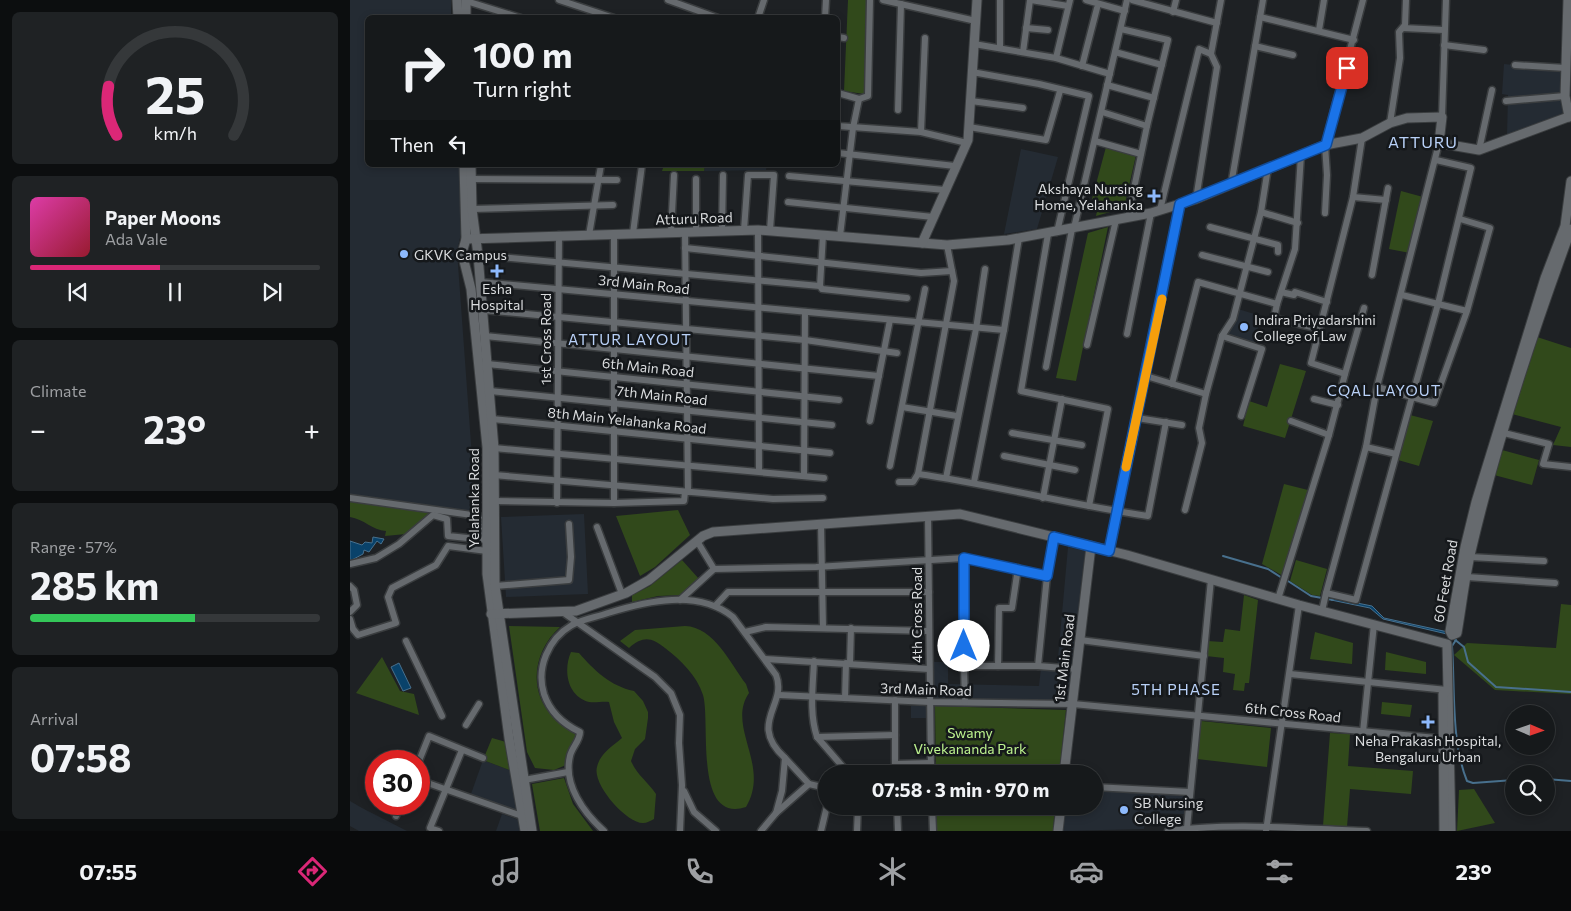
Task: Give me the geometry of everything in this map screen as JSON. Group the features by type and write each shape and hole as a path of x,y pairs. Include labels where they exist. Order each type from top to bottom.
{"street":[{"path":"459,15 463,0"},
{"path":"463,0 466,15"},
{"path":"463,0 511,15"},
{"path":"559,0 605,15"},
{"path":"668,0 687,3 712,15"},
{"path":"759,15 764,0"},
{"path":"825,15 826,0"},
{"path":"840,94 859,99 868,96 870,0"},
{"path":"883,0 976,21"},
{"path":"922,244 955,166 967,143 977,0"},
{"path":"1000,0 1000,48"},
{"path":"1022,52 1031,0 1069,3 1056,58"},
{"path":"1086,0 1125,11"},
{"path":"1046,367 1073,228 1127,0"},
{"path":"1132,0 1150,3 1174,12 1217,23"},
{"path":"1174,12 1176,0"},
{"path":"1196,199 1217,68 1211,54 1221,0"},
{"path":"1231,184 1263,0"},
{"path":"1319,30 1324,0"},
{"path":"1324,213 1327,175 1326,145 1354,40 1362,0"},
{"path":"1390,123 1400,58 1399,32 1405,25 1406,0"},
{"path":"1322,611 1366,446 1377,387 1436,160 1442,117 1446,0"},
{"path":"1439,143 1479,150 1570,117 1565,96 1568,0"},
{"path":"898,110 901,4"},
{"path":"1082,66 1097,8"},
{"path":"1260,17 1354,40"},
{"path":"1026,28 1048,30"},
{"path":"1403,28 1444,30"},
{"path":"1120,29 1168,40 1147,126 1128,217"},
{"path":"921,132 925,38"},
{"path":"974,44 1056,58 1110,74"},
{"path":"1444,45 1484,50"},
{"path":"1255,46 1293,55"},
{"path":"1160,210 1200,49 1211,54"},
{"path":"1115,52 1162,65"},
{"path":"1514,65 1566,68"},
{"path":"972,72 1039,84 1060,91 1089,96 1057,232"},
{"path":"1107,85 1154,98"},
{"path":"1479,150 1492,90"},
{"path":"969,127 1046,140 1060,91"},
{"path":"1506,101 1565,96"},
{"path":"840,236 853,128 859,99"},
{"path":"971,100 1023,108"},
{"path":"1102,112 1147,126"},
{"name":"Atturu Road","path":"471,238 770,230 947,245 1019,238 1151,213 1196,199 1326,145 1362,138 1390,123 1407,118 1442,117"},
{"path":"840,126 921,132 967,143"},
{"path":"1345,374 1311,363 1353,197 1362,138"},
{"path":"1095,141 1141,154"},
{"path":"840,153 955,166"},
{"path":"1301,155 1295,248 1274,318 1320,329"},
{"path":"1326,593 1356,600 1460,219 1471,168 1436,160"},
{"name":"Yelahanka Road","path":"464,167 471,238 478,256 494,448 495,614 532,831"},
{"name":"Yelahanka Road","path":"471,167 471,238 462,254 471,289 486,447 483,540 487,552 525,831"},
{"path":"589,234 601,167"},
{"path":"633,234 642,167"},
{"path":"1184,510 1202,443 1199,428 1206,394 1222,336 1233,319 1261,212 1268,168"},
{"path":"671,232 674,175"},
{"path":"722,231 723,175"},
{"path":"744,230 748,175 774,175 770,230"},
{"path":"789,176 945,190"},
{"path":"471,179 617,180"},
{"path":"696,179 696,232"},
{"name":"60 Feet Road","path":"1450,640 1465,547 1476,502 1545,278 1565,226 1571,181"},
{"path":"1372,275 1388,188"},
{"path":"1353,197 1386,200"},
{"path":"788,202 843,206 933,217"},
{"path":"1109,551 1180,204"},
{"path":"472,209 613,205"},
{"path":"1261,212 1298,223"},
{"path":"1127,334 1151,213"},
{"path":"1377,387 1434,403 1468,312 1490,228 1460,219"},
{"path":"1087,345 1116,220"},
{"path":"1210,227 1278,245 1278,252"},
{"name":"60 Feet Road","path":"1450,640 1457,632 1470,557 1504,433 1552,280 1571,229"},
{"path":"758,230 759,471"},
{"path":"494,500 556,503 684,501 687,465 685,232"},
{"path":"614,234 614,503"},
{"path":"1048,234 1021,391 1108,409 1089,506"},
{"name":"1st Cross Road","path":"556,503 558,235"},
{"path":"820,286 823,235"},
{"path":"974,482 1004,330 1019,238"},
{"path":"899,482 913,482 918,474 954,281 947,245"},
{"path":"685,248 758,254 921,273 952,271"},
{"path":"478,256 820,286 822,289 907,298"},
{"path":"1202,256 1268,272"},
{"path":"946,478 976,329 985,269"},
{"name":"3rd Main Road","path":"480,282 918,323"},
{"path":"1172,384 1198,282 1277,304"},
{"path":"890,466 925,289"},
{"path":"1281,292 1294,295 1295,292 1327,302"},
{"path":"1402,295 1468,312"},
{"path":"1278,600 1338,405 1364,308"},
{"path":"483,310 759,335 897,353"},
{"path":"804,475 805,312"},
{"path":"870,421 890,320"},
{"path":"918,323 1004,330"},
{"path":"485,336 879,376"},
{"path":"1222,336 1262,349 1241,416"},
{"name":"6th Main Road","path":"488,364 838,400"},
{"path":"1146,376 1206,394"},
{"name":"7th Main Road","path":"490,390 832,425"},
{"path":"1314,399 1338,405"},
{"path":"1043,498 1062,400"},
{"path":"902,407 929,413 957,416"},
{"path":"1137,418 1182,425"},
{"name":"8th Main Yelahanka Road","path":"492,419 830,452"},
{"path":"1291,421 1329,435"},
{"path":"918,474 974,482 1043,498 1148,516 1166,422"},
{"path":"1012,433 1082,445"},
{"path":"1504,433 1549,444 1543,464 1571,467"},
{"path":"1366,446 1396,454"},
{"path":"494,448 824,478"},
{"path":"1004,456 1075,470"},
{"path":"494,475 773,499 823,498"},
{"path":"350,498 479,516 483,540 448,536 447,520 433,515 399,544 376,558 350,564"},
{"path":"495,614 564,613 576,611 624,593 649,580 697,541 713,532 960,514 1091,546 1211,579 1299,606 1450,640 1447,690 1450,694 1444,831"},
{"name":"4th Cross Road","path":"928,516 931,763"},
{"path":"495,586 569,580 571,557 569,524"},
{"path":"821,524 823,627"},
{"path":"597,527 628,607"},
{"path":"1038,666 1047,576 1054,537"},
{"path":"697,541 714,569"},
{"path":"350,619 353,629 358,635 396,623 388,597 392,588 436,565 448,546 487,552"},
{"name":"1st Main Road","path":"1065,765 1091,546"},
{"path":"1470,557 1544,561"},
{"path":"680,600 714,569 822,567 964,558 1018,568 1047,576"},
{"path":"964,558 965,702"},
{"path":"998,666 999,608 1012,608 1018,568"},
{"path":"1466,577 1555,583"},
{"path":"1187,828 1211,579"},
{"path":"350,586 354,590 357,605 350,612"},
{"path":"715,606 728,592 929,592"},
{"path":"604,831 581,804 568,772 570,755 580,737 580,732 562,721 548,704 543,691 542,670 548,650 556,638 578,622 649,602 680,600 715,606 733,617 765,659 779,684 779,695 771,710 769,727 774,744 809,784 818,786"},
{"path":"1266,829 1299,606"},
{"path":"564,613 655,677 671,693 680,715 679,743 682,785 680,831"},
{"path":"1363,732 1374,624"},
{"path":"745,632 766,627 929,630"},
{"path":"845,698 851,628"},
{"path":"1080,640 1204,656"},
{"path":"406,641 442,716"},
{"path":"765,659 848,663 854,666 929,669"},
{"path":"814,661 812,696 818,737 841,765"},
{"path":"964,666 1038,666 1077,669"},
{"path":"1290,674 1367,680 1447,690"},
{"name":"3rd Main Road","path":"779,695 930,702 1073,704"},
{"path":"895,700 895,764 931,763"},
{"path":"466,725 480,704"},
{"name":"6th Cross Road","path":"1073,704 1448,739"},
{"path":"818,737 895,735"},
{"path":"423,750 429,736 483,758"},
{"path":"1448,739 1451,831"},
{"path":"439,831 430,828 462,750"},
{"path":"776,813 782,791 785,758"},
{"path":"524,780 568,772"},
{"path":"430,784 522,816"},
{"path":"761,831 776,813 809,784"},
{"path":"682,785 694,812 716,831"},
{"path":"1103,787 1190,792"},
{"path":"821,831 825,815"},
{"path":"857,831 858,815"},
{"path":"897,815 898,831"},
{"path":"932,815 933,831"},
{"path":"1058,831 1060,815"},
{"path":"1168,831 1187,828 1367,831"}],"shaded area":[{"name":"GKVK Campus","path":"350,0 451,0 451,15 365,15 365,167 459,167 462,229 457,251 476,512 350,497"},
{"path":"1504,64 1561,70 1563,113 1507,136 1508,95 1502,94"},
{"path":"1021,149 1058,157 1037,229 1004,234"},
{"path":"705,167 767,167 766,170 704,171"},
{"name":"Indira Priyadarshini College of Law","path":"1238,309 1261,316 1254,344 1224,336"},
{"path":"584,514 588,594 506,597 501,517"},
{"path":"1068,547 1085,551 1069,701 932,700 933,662 948,662 948,684 1039,686 1041,668 1057,669"},
{"path":"911,706 927,706 927,718 911,718"},
{"path":"483,760 512,771 519,812 471,794"},
{"name":"SB Nursing College","path":"1103,790 1185,795 1184,814 1146,813 1144,829 1062,831 1064,815 1103,815"},
{"path":"350,801 365,810 365,815 376,815 407,831 359,831 350,826"},
{"path":"502,814 519,820 520,831 496,831"}],"green space":[{"path":"848,0 867,0 864,94 844,91"},
{"path":"1106,147 1136,155 1124,208 1096,216 1099,201 1092,199"},
{"path":"663,167 705,167 704,171 662,171"},
{"path":"1401,191 1423,197 1410,253 1389,249"},
{"path":"1108,227 1076,381 1056,378 1088,233"},
{"path":"1537,337 1571,348 1571,447 1553,445 1561,427 1512,414"},
{"path":"1280,364 1306,371 1285,438 1243,426 1249,401 1267,407"},
{"path":"1410,415 1433,421 1419,466 1398,460"},
{"path":"1502,450 1539,460 1532,485 1494,475"},
{"path":"1284,484 1308,490 1283,576 1262,564"},
{"path":"350,501 432,511 406,534 385,536 386,531 376,529 350,517"},
{"path":"678,510 690,535 655,567 640,576 616,516"},
{"path":"682,560 699,579 682,595 658,596 632,602 632,595 650,586"},
{"path":"1296,560 1327,569 1320,596 1312,595 1290,581"},
{"path":"1244,595 1258,600 1249,683 1245,683 1244,691 1233,690 1235,674 1223,672 1224,658 1206,656 1207,641 1223,642 1225,629 1240,631"},
{"path":"1561,604 1571,605 1571,694 1495,690 1454,655 1467,643 1556,648"},
{"path":"509,626 560,627 544,647 537,670 539,695 545,706 553,717 576,736 567,754 566,765 554,770 535,768 527,752"},
{"path":"685,626 695,628 713,639 746,684 749,693 743,706 742,719 754,776 752,791 746,807 729,808 718,800 711,786 706,747 703,695 693,675 665,648 651,640 639,641 629,648 620,641 635,630"},
{"path":"1315,632 1353,643 1352,664 1310,659"},
{"path":"571,652 579,653 610,681 625,689 634,691 643,701 648,712 645,739 635,749 631,761 656,794 654,819 646,823 628,817 612,801 600,783 597,774 599,762 607,750 622,738 614,722 609,702 589,702 582,699 572,688 567,674"},
{"path":"1386,652 1426,662 1426,674 1385,670"},
{"path":"382,657 400,691 414,694 419,715 356,693"},
{"path":"1382,702 1412,705 1410,717 1381,714"},
{"name":"Swamy Vivekananda Park","path":"935,706 1066,710 1060,765 936,765"},
{"path":"1201,721 1271,728 1267,767 1197,759"},
{"path":"1330,733 1350,734 1348,766 1413,771 1411,794 1350,789 1347,827 1323,826"},
{"path":"492,738 506,742 512,771 483,760"},
{"path":"564,778 573,804 593,831 540,831 532,784"},
{"path":"1474,789 1495,823 1457,831 1459,790"},
{"path":"936,815 1054,815 1053,831 936,831"}],"water":[{"path":"373,537 384,539 381,544 377,541 369,552 364,550 363,554 350,561 350,541 362,545 365,542 372,543"},
{"path":"1332,598 1372,606 1384,618 1448,632 1447,634 1383,619 1370,608 1331,600"},
{"path":"399,663 411,688 403,691 391,667"}],"waterway":[{"path":"1223,556 1268,569 1282,578"},
{"path":"1288,581 1311,596 1333,600"},
{"path":"1454,639 1464,647 1468,662 1496,687 1571,692"},
{"path":"1456,640 1452,646 1456,732 1458,749 1467,781 1473,783 1505,781"},
{"path":"1555,780 1571,781"}],"slow traffic":[{"path":"1126,467 1162,299"}],"place":[{"name":"Akshaya Nursing Home, Yelahanka","path":"1154,196"},
{"name":"GKVK Campus","path":"404,254"},
{"name":"Esha Hospital","path":"497,271"},
{"name":"Indira Priyadarshini College of Law","path":"1244,327"},
{"name":"Neha Prakash Hospital, Bengaluru Urban","path":"1428,722"},
{"name":"SB Nursing College","path":"1124,810"}],"district":[{"name":"ATTURU","path":"1423,141"},
{"name":"ATTUR LAYOUT","path":"630,339"},
{"name":"CQAL LAYOUT","path":"1384,390"},
{"name":"5TH PHASE","path":"1176,689"}],"route":[{"path":"964,646 964,558 1018,568 1047,576 1054,537 1109,551 1180,204 1326,145 1347,68"}]}
